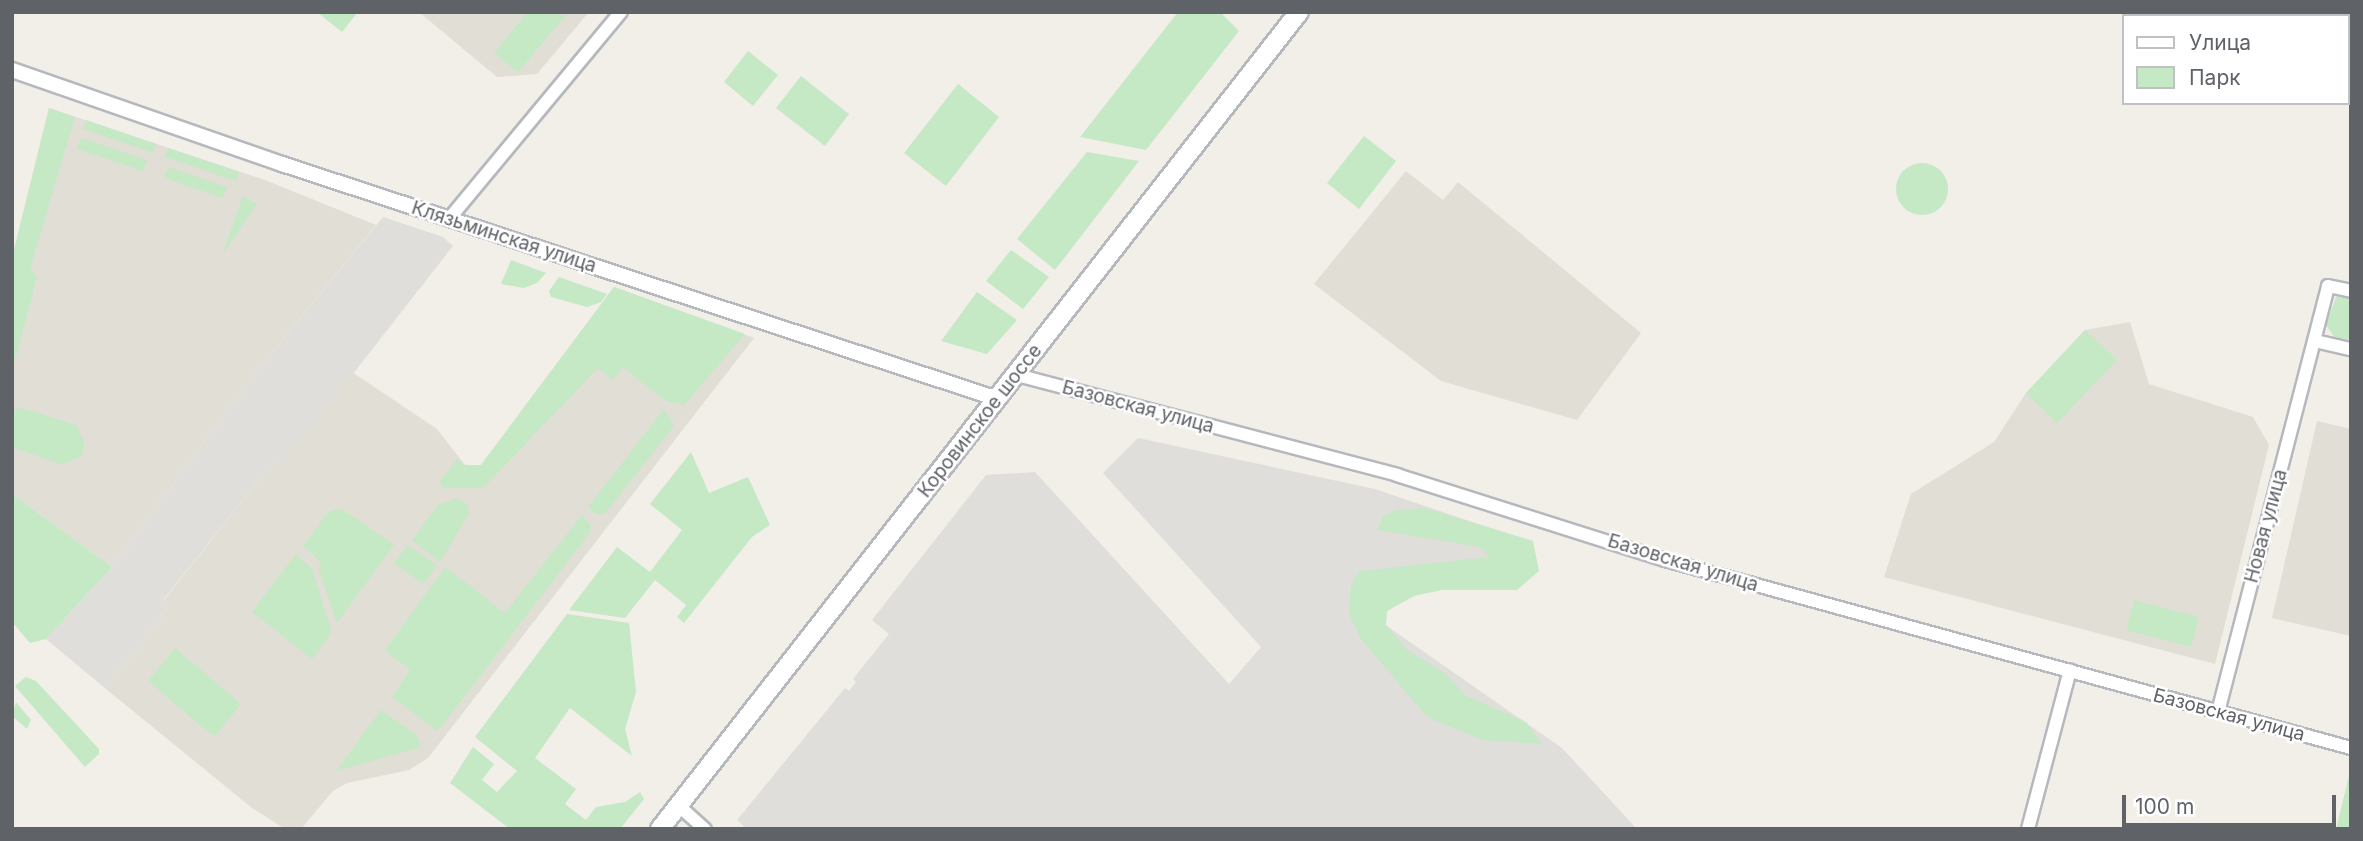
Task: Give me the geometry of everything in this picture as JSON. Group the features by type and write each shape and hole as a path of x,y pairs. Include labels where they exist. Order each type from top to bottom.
{"main road":[{"name":"Коровинское шоссе","path":"660,829 1298,12"}],"street":[{"path":"449,219 621,12"},
{"name":"Клязьминская улица","path":"12,70 449,219 998,399"},
{"name":"Новая улица","path":"2218,712 2328,286 2351,290"},
{"path":"2315,341 2351,349"},
{"name":"Базовская улица","path":"1017,375 1390,472 1665,561 2351,748"},
{"path":"2028,829 2070,670"},
{"path":"678,805 705,829"}],"shaded area":[{"path":"419,12 589,12 537,74 497,77"},
{"path":"49,108 265,180 376,225 250,380 112,567 12,494 12,258"},
{"path":"1406,171 1443,200 1458,182 1641,333 1577,420 1441,381 1314,284"},
{"path":"383,217 443,237 453,246 280,467 273,462 164,599 167,608 106,689 46,639 112,567 250,380"},
{"path":"614,287 754,338 428,758 409,770 347,783 333,791 301,829 285,829 252,808 106,689 167,608 164,600 273,462 280,466 352,372 437,429 465,465 481,465"},
{"path":"2130,322 2149,384 2253,417 2269,445 2215,664 1884,577 1911,494 1994,442 2026,393 2085,330"},
{"path":"2317,421 2351,429 2351,636 2272,618"},
{"path":"1138,438 1375,489 1528,541 1524,559 1384,572 1374,617 1562,748 1637,829 747,829 737,820 845,688 849,691 856,682 853,679 889,634 872,620 986,475 1035,472 1229,684 1261,647 1103,473"}],"green space":[{"path":"317,12 358,12 342,32"},
{"path":"528,12 566,15 518,72 494,53"},
{"path":"1178,12 1220,12 1239,31 1146,150 1080,137"},
{"path":"748,51 778,75 753,106 724,82"},
{"path":"801,76 849,114 825,146 776,108"},
{"path":"958,84 999,117 946,186 904,153"},
{"path":"49,108 75,117 30,269 37,277 12,372 12,258"},
{"path":"86,120 156,144 153,153 83,129"},
{"path":"1364,136 1396,161 1359,209 1327,183"},
{"path":"81,138 147,160 143,171 77,149"},
{"path":"168,148 239,172 236,181 165,157"},
{"path":"1087,152 1139,161 1055,270 1017,239"},
{"path":"1922,163 1932,165 1940,171 1946,179 1946,199 1940,207 1932,213 1922,215 1912,213 1904,207 1898,199 1896,189 1898,179 1904,171 1912,165"},
{"path":"168,167 227,187 223,198 164,178"},
{"path":"243,196 257,204 222,255"},
{"path":"1011,250 1049,277 1023,309 986,281"},
{"path":"511,260 546,273 537,283 524,288 501,284"},
{"path":"559,277 607,294 601,302 587,307 551,297 549,291"},
{"path":"614,287 745,334 684,405 666,401 623,367 613,380 598,368 483,488 444,488 439,483 457,459 465,465 481,465"},
{"path":"977,292 1017,320 987,354 941,341"},
{"path":"2336,297 2351,298 2351,340 2334,337 2326,325"},
{"path":"2085,330 2117,360 2057,423 2026,393"},
{"path":"21,408 76,425 85,443 81,456 63,465 12,447 12,410"},
{"path":"664,409 674,426 605,514 595,514 588,507"},
{"path":"691,452 709,493 748,477 770,525 752,537 684,623 677,617 686,605 655,580 625,618 569,610 617,547 650,572 682,530 650,504"},
{"path":"12,494 112,567 46,639 30,643 12,622"},
{"path":"455,498 466,503 469,513 440,562 412,540 438,505"},
{"path":"341,508 394,545 337,623 318,568 322,563 303,546 328,512"},
{"path":"1425,508 1533,541 1539,571 1517,590 1442,590 1414,596 1387,611 1386,625 1407,650 1445,673 1466,696 1526,722 1542,744 1483,740 1427,717 1361,639 1349,614 1351,584 1359,571 1490,557 1480,547 1377,530 1383,516 1396,510"},
{"path":"582,515 591,526 588,535 441,727 436,730 392,697 410,670 385,650 445,567 505,613"},
{"path":"408,545 437,566 423,584 394,563"},
{"path":"296,554 312,569 332,632 312,659 252,612"},
{"path":"2134,600 2199,617 2191,647 2126,630"},
{"path":"567,614 629,623 636,692 625,729 632,756 570,708 535,758 576,789 565,804 586,820 596,807 625,802 640,792 644,799 620,829 510,829 450,783 473,747 494,764 482,780 497,792 517,771 475,737"},
{"path":"175,648 241,704 214,737 148,681"},
{"path":"26,677 36,681 99,749 99,754 85,767 15,686"},
{"path":"16,702 31,720 27,729 12,716"},
{"path":"381,710 417,736 421,747 336,771"},
{"path":"2349,776 2351,829 2336,829"}]}
